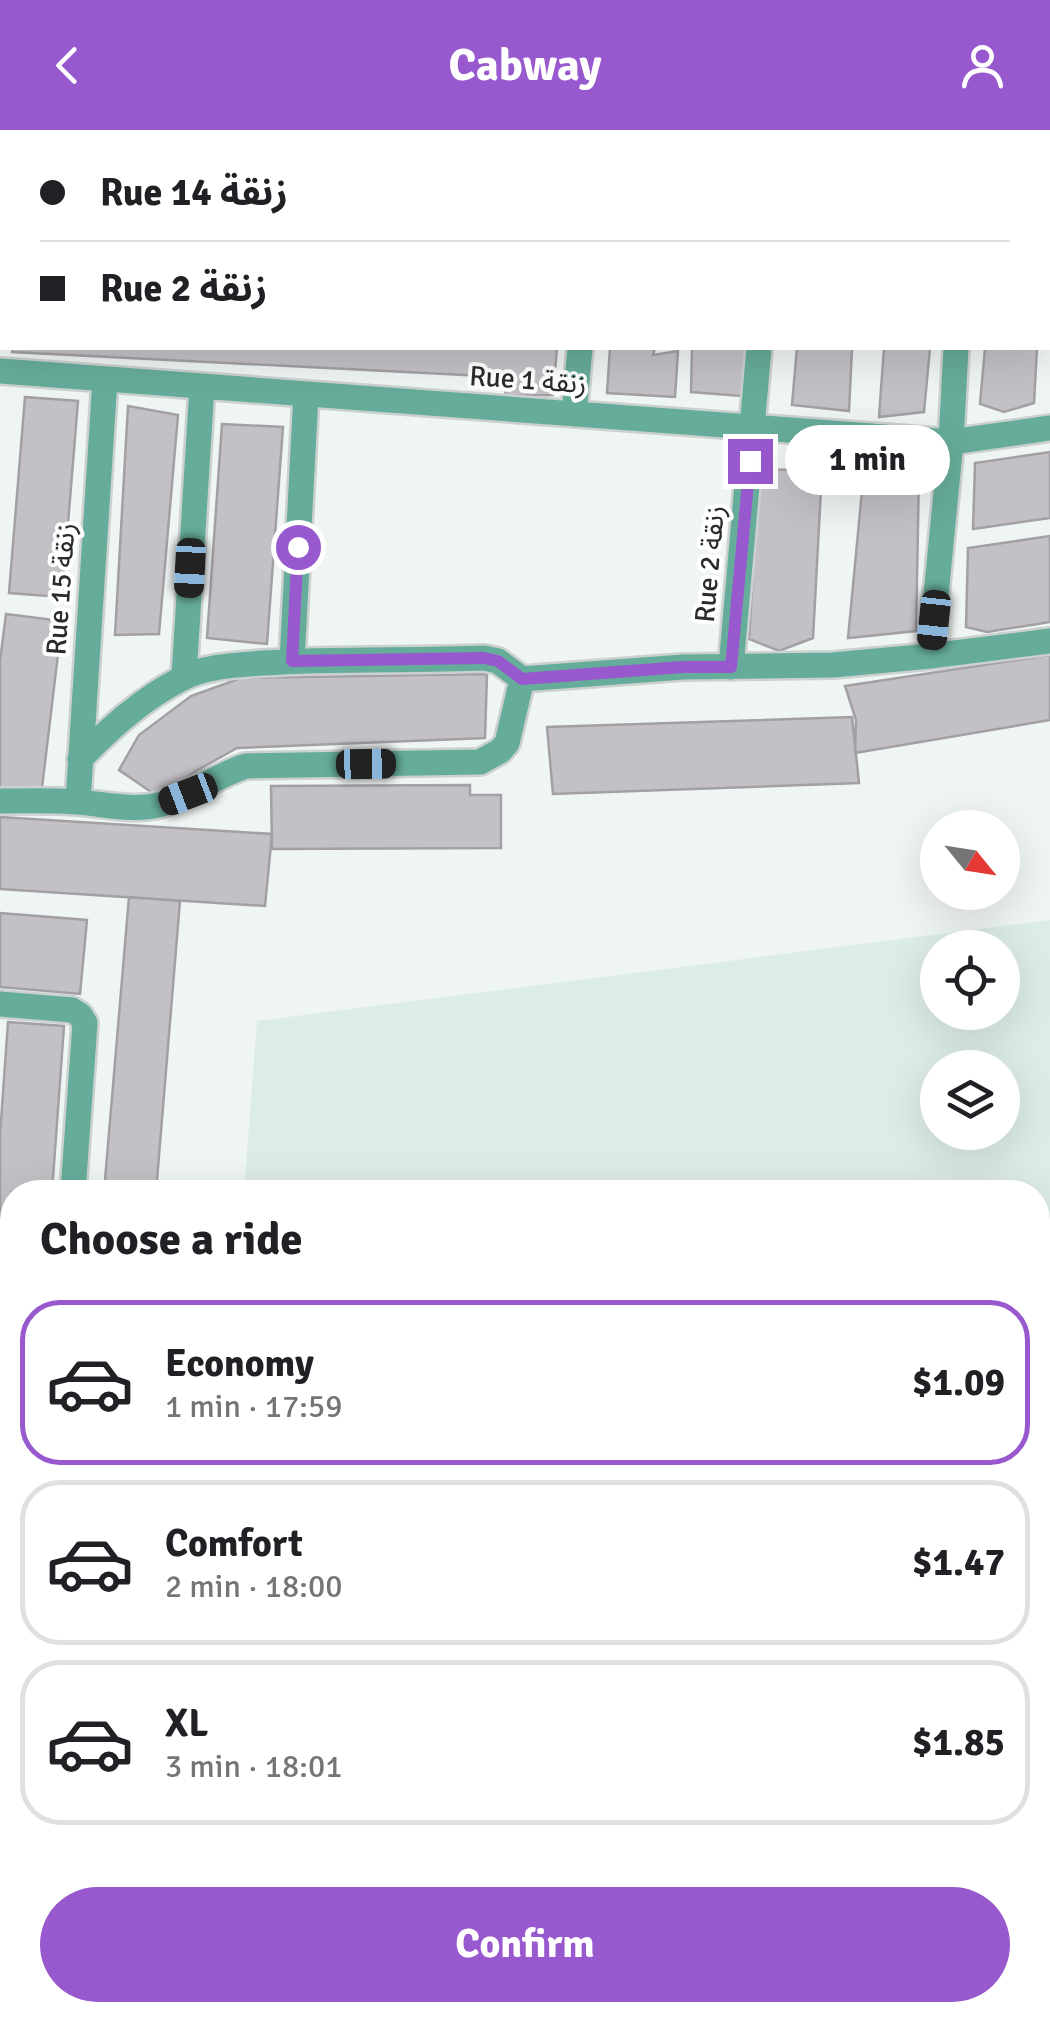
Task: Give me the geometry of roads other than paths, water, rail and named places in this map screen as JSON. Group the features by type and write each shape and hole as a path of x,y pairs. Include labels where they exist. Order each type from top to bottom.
{"street":[{"path":"574,414 580,350"},
{"name":"Rue 2 زنقة","path":"731,667 759,350"},
{"path":"930,656 956,350"},
{"name":"Rue 1 زنقة","path":"0,371 951,442 1050,428"},
{"name":"Rue 15 زنقة","path":"78,802 105,380"},
{"path":"184,676 202,386"},
{"path":"292,661 306,394"},
{"path":"80,760 141,703 184,676 228,666 484,658 498,661 522,679 683,667 833,665 1050,641"},
{"path":"0,801 158,806 246,766 480,762 507,743 522,679"},
{"path":"0,1004 72,1010 86,1023 74,1180"}]}
